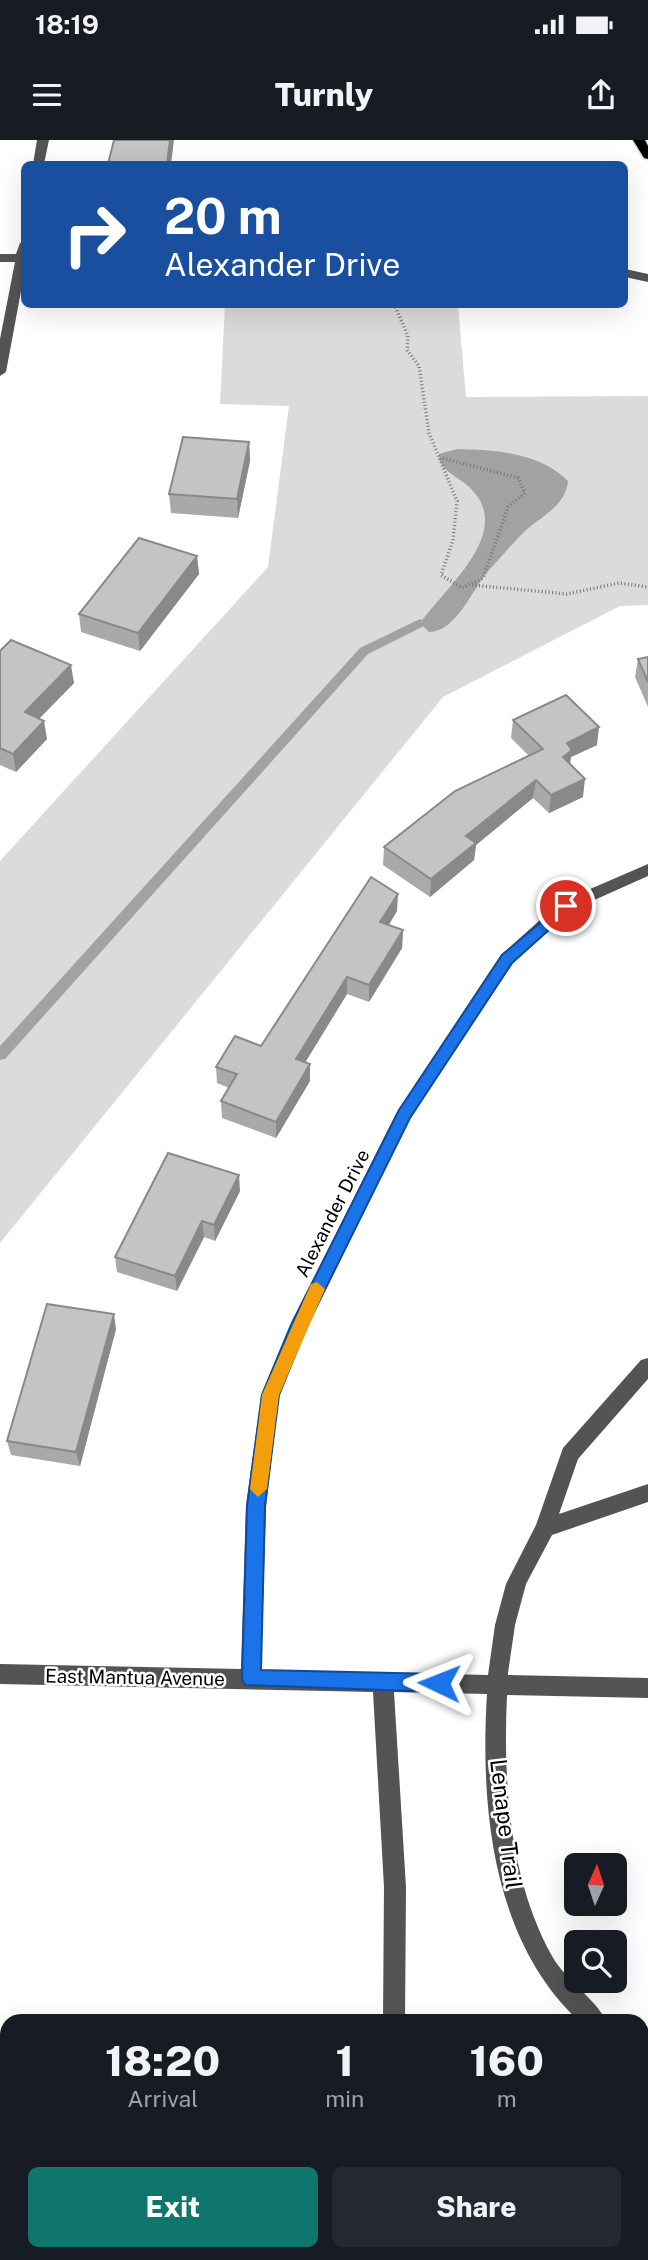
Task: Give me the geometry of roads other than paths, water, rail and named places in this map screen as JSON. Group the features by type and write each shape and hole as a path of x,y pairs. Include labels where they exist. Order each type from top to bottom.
{"main road":[{"path":"639,140 648,156"}],"street":[{"path":"40,161 43,140"},
{"path":"0,258 21,254"},
{"path":"0,372 21,269"},
{"path":"628,274 648,278"},
{"name":"Alexander Drive","path":"251,1679 256,1506 270,1395 299,1325 404,1114 507,959 566,906 648,870"},
{"name":"Lenape Trail","path":"588,2014 565,1993 545,1965 515,1899 506,1862 497,1765 495,1685 516,1583 545,1528 570,1454 648,1366"},
{"path":"545,1528 648,1493"},
{"name":"East Mantua Avenue","path":"0,1674 648,1688"},
{"path":"383,1681 395,1886 394,2014"}],"waterway":[{"path":"0,1055 364,651 420,623"}]}
